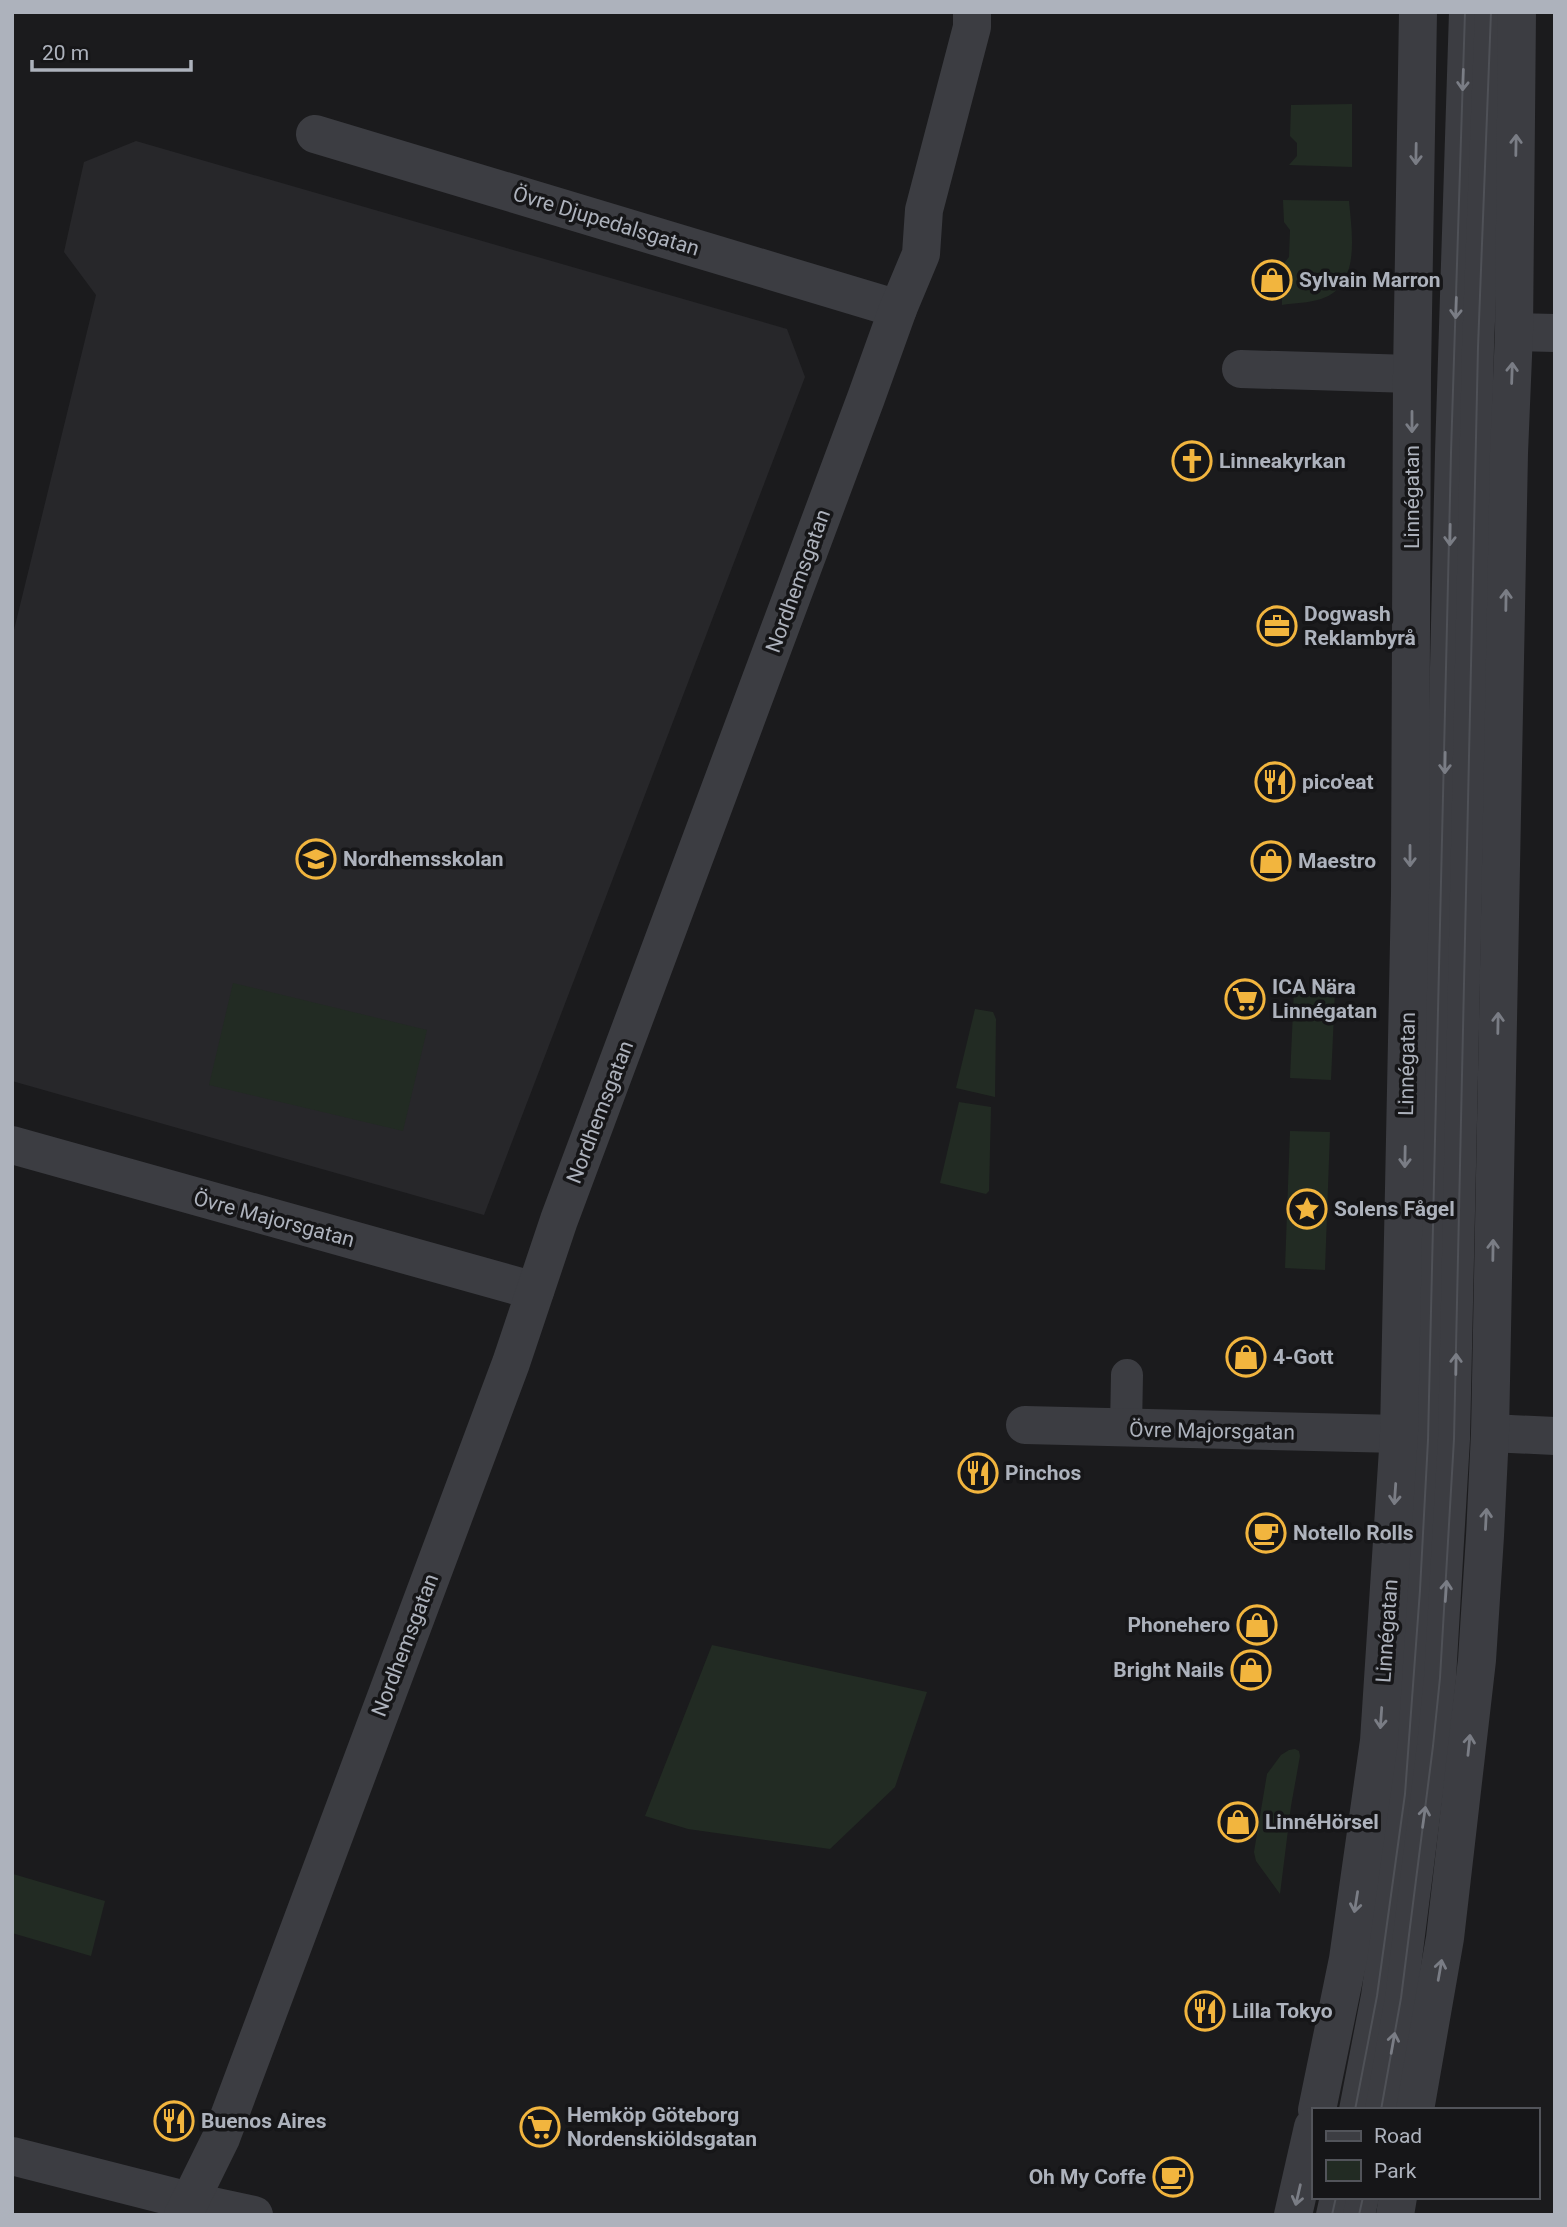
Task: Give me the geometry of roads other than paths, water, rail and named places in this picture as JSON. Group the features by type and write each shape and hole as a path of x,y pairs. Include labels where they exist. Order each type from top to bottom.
{"street":[{"name":"Nordhemsgatan","path":"186,2208 221,2138 511,1363 564,1207 920,254 924,210 972,27 972,12"},
{"name":"Linnégatan","path":"1317,2108 1348,1959 1379,1741 1399,1434 1410,893 1412,374 1418,12"},
{"path":"1415,2108 1446,1938 1466,1769 1478,1660 1490,1433 1508,480 1514,332 1517,12"},
{"name":"Övre Djupedalsgatan","path":"315,134 898,309"},
{"path":"1514,332 1555,333"},
{"path":"1241,369 1412,374"},
{"name":"Övre Majorsgatan","path":"12,1145 536,1291"},
{"name":"Övre Majorsgatan","path":"1025,1425 1399,1434"},
{"path":"1490,1433 1555,1436"},
{"path":"1293,2215 1312,2131"},
{"path":"12,2156 186,2208 254,2215"}],"lane":[{"path":"1355,2108 1377,1996 1405,1794 1424,1520 1465,12"},
{"path":"1381,2108 1401,1998 1440,1678 1454,1440 1478,347 1491,12"},
{"path":"1126,1429 1127,1375"}],"tram line":[{"path":"1355,2108 1377,1996 1405,1794 1428,1440 1451,453 1465,12"},
{"path":"1381,2108 1401,1998 1433,1746 1440,1678 1454,1439 1478,347 1491,12"},
{"path":"1332,2215 1336,2199"},
{"path":"1359,2215 1363,2199"}],"place":[{"name":"Sylvain Marron","path":"1272,280"},
{"name":"Linneakyrkan","path":"1192,461"},
{"name":"Dogwash Reklambyrå","path":"1277,626"},
{"name":"pico'eat","path":"1275,782"},
{"name":"Nordhemsskolan","path":"316,859"},
{"name":"Maestro","path":"1271,861"},
{"name":"ICA Nära Linnégatan","path":"1245,999"},
{"name":"Solens Fågel","path":"1307,1209"},
{"name":"4-Gott","path":"1246,1357"},
{"name":"Pinchos","path":"978,1473"},
{"name":"Notello Rolls","path":"1266,1533"},
{"name":"Phonehero","path":"1257,1625"},
{"name":"Bright Nails","path":"1251,1670"},
{"name":"LinnéHörsel","path":"1238,1822"},
{"name":"Lilla Tokyo","path":"1205,2011"},
{"name":"Buenos Aires","path":"174,2121"},
{"name":"Hemköp Göteborg Nordenskiöldsgatan","path":"540,2127"},
{"name":"Oh My Coffe","path":"1173,2177"}]}
